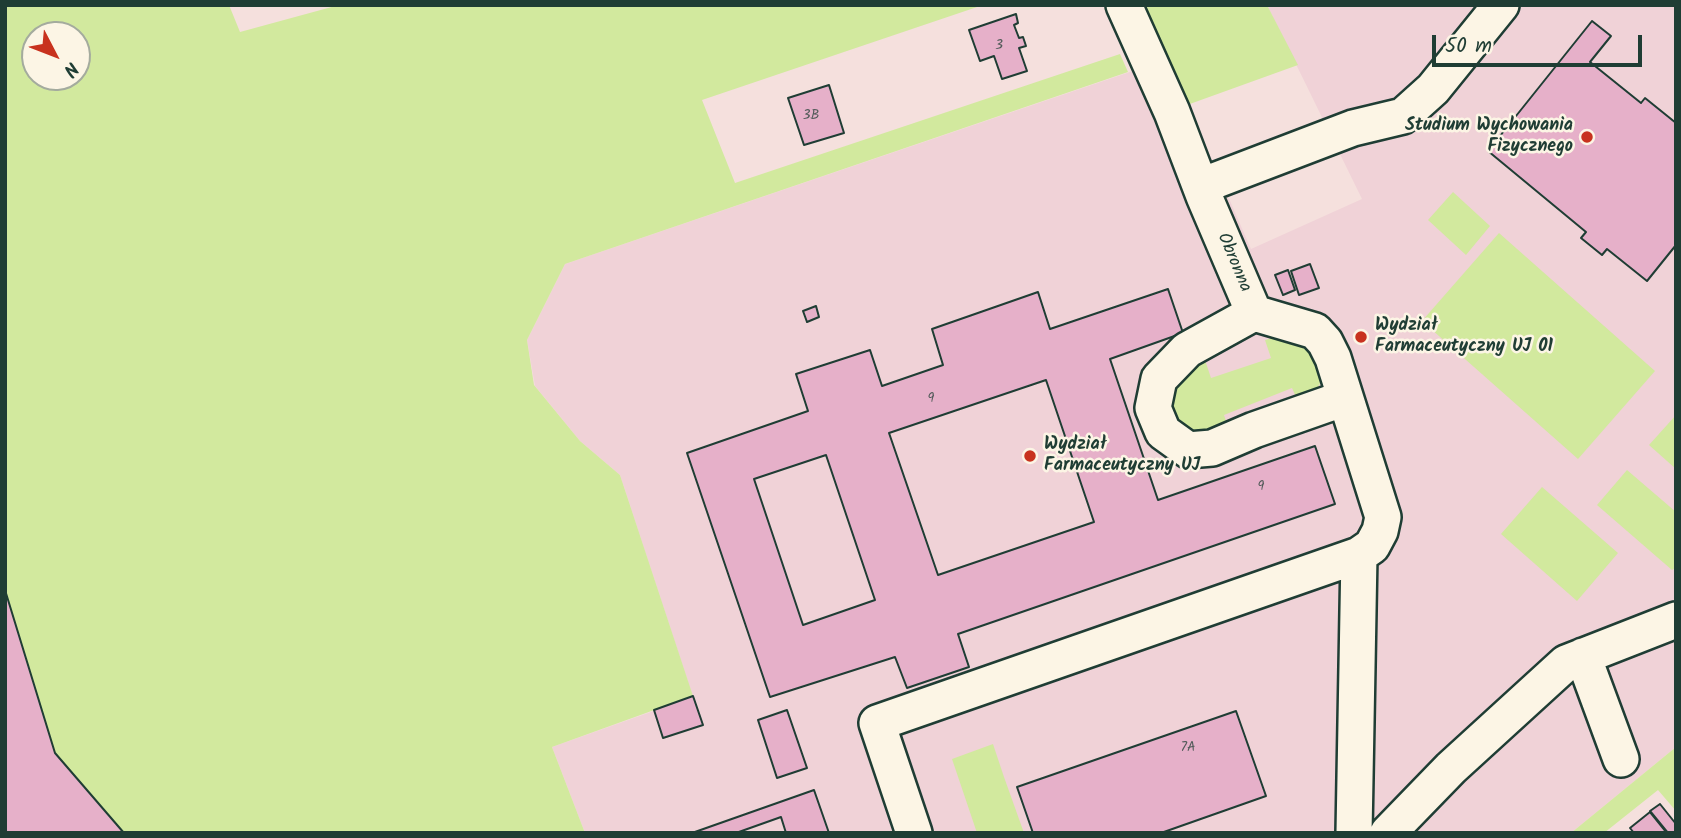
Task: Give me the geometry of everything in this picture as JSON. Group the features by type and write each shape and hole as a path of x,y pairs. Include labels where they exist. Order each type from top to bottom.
{"street":[{"name":"Obronna","path":"1124,5 1172,112 1254,313 1315,331 1334,358 1383,517 1380,531 1372,546 1359,555"},
{"path":"1201,186 1353,128 1403,116 1433,89 1501,5"},
{"path":"1254,313 1187,349 1159,379 1153,408 1163,432 1188,450 1212,448 1345,398"},
{"path":"914,833 877,723 1359,555 1354,833"},
{"path":"1388,833 1451,768 1566,663 1676,620"},
{"path":"1583,656 1620,759"}],"shaded area":[{"name":"Wydział Farmaceutyczny UJ","path":"1267,5 1676,5 1676,747 1571,833 1377,833 1360,823 1329,833 585,833 552,747 693,697 620,475 580,441 535,386 527,340 565,264 1168,59 1251,249 1362,199"}],"green space":[{"path":"5,5 229,5 240,32 339,5 983,5 702,100 735,183 1120,54 1128,72 565,264 527,340 534,385 580,441 620,475 693,696 552,747 585,833 5,833"},
{"path":"1144,5 1267,5 1298,65 1187,105"},
{"path":"1453,192 1490,226 1466,255 1428,220"},
{"path":"1499,233 1655,371 1578,459 1422,321"},
{"path":"1276,337 1304,345 1312,352 1323,378 1313,396 1300,406 1292,388 1224,415 1230,433 1202,434 1176,424 1173,401 1175,391 1187,371 1205,360 1211,378 1271,358 1265,340"},
{"path":"1676,415 1676,469 1649,445"},
{"path":"1627,470 1676,512 1676,567 1672,570 1597,505"},
{"path":"1542,487 1618,553 1577,601 1501,534"},
{"path":"993,744 1024,833 977,833 952,759"},
{"path":"1676,747 1676,811 1658,790 1604,833 1571,833"}],"building":[{"path":"1016,14 1018,23 1014,25 1019,38 1023,37 1026,46 1019,48 1027,71 1002,79 994,56 980,61 969,30"},
{"name":"Studium Wychowania Fizycznego","path":"1592,21 1611,36 1590,62 1641,103 1645,98 1676,123 1676,245 1647,281 1607,249 1602,255 1581,238 1586,232 1488,151"},
{"path":"829,85 844,133 804,145 788,98"},
{"path":"1310,264 1319,288 1299,295 1291,271"},
{"path":"1288,270 1295,290 1283,295 1275,275"},
{"path":"1168,289 1183,333 1110,359 1158,500 1315,446 1335,504 958,634 969,667 907,688 895,657 770,697 687,453 808,411 796,374 870,350 882,386 943,365 932,329 1038,292 1050,329","holes":["1046,380 1094,522 938,575 889,433","826,455 875,600 803,625 754,479"]},
{"path":"816,306 819,317 807,322 803,311"},
{"path":"5,590 55,753 124,833 5,833"},
{"path":"693,696 703,725 663,738 654,710"},
{"path":"787,710 807,768 777,778 758,720"},
{"path":"1236,711 1266,796 1161,833 1033,833 1017,787"},
{"path":"814,790 829,833 786,833 781,817 736,833 692,833"},
{"path":"1660,804 1676,824 1676,833 1668,833 1650,811"},
{"path":"1650,812 1667,833 1634,833 1630,828"}],"place":[{"name":"Studium Wychowania Fizycznego","path":"1587,137"},
{"name":"Wydział Farmaceutyczny UJ 01","path":"1361,337"},
{"name":"Wydział Farmaceutyczny UJ","path":"1030,456"}]}
